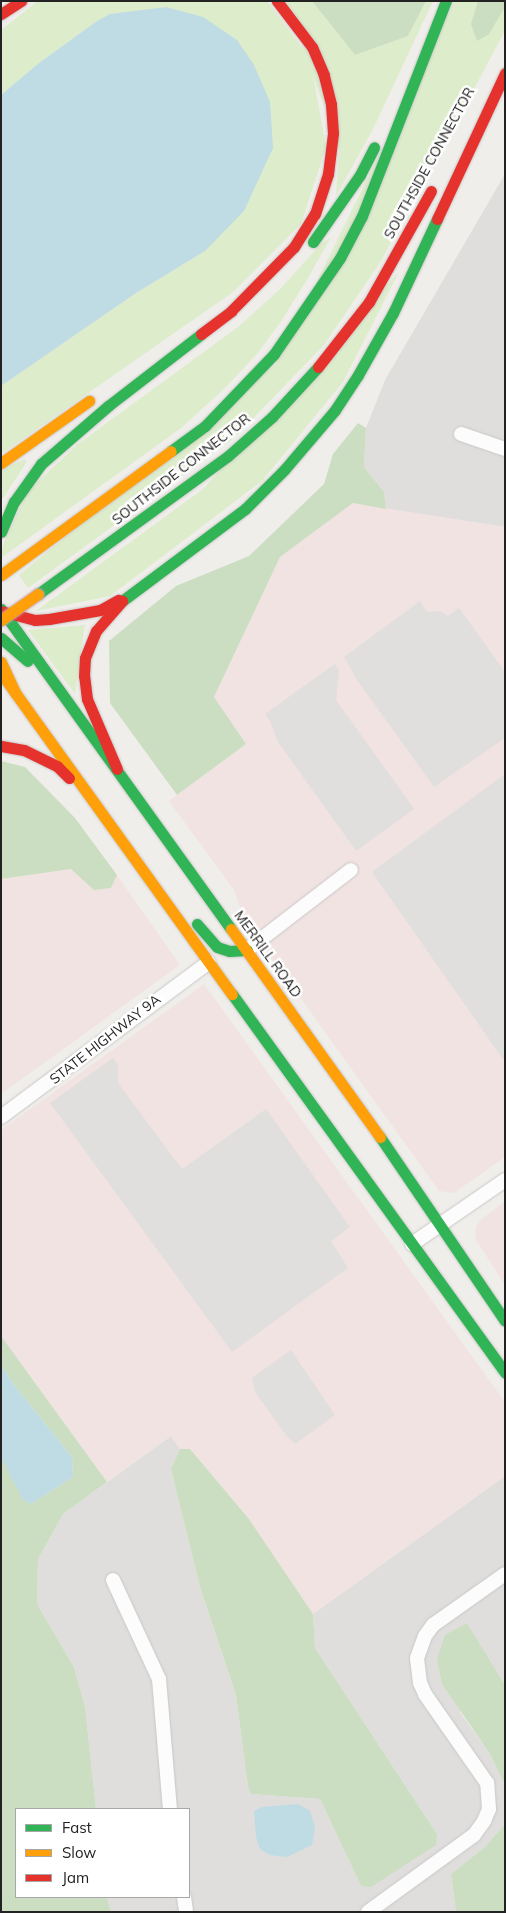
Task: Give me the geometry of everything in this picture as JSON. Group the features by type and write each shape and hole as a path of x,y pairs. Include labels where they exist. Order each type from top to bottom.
{"main road":[{"path":"1,13 13,1"},
{"path":"1,13 22,1"},
{"path":"1,532 14,502 41,464 108,406 231,310 294,247 315,214 328,174 333,133 331,104 324,75 312,47 277,1"},
{"name":"SOUTHSIDE CONNECTOR","path":"1,575 205,426 274,354 340,258 362,216 446,1"},
{"path":"298,260 336,212 360,175 396,102 420,69"},
{"path":"2,613 34,620 63,618 100,610 126,597 245,509 290,462 335,410 358,375 393,313 503,69"},
{"name":"SOUTHSIDE CONNECTOR","path":"470,120 503,69"},
{"name":"SOUTHSIDE CONNECTOR","path":"2,613 38,594 228,456 272,417 332,352 369,302 438,178"},
{"path":"158,352 267,276"},
{"path":"41,464 251,308"},
{"path":"1,463 95,397"},
{"path":"117,769 87,699 84,676 85,658 96,631 126,597"},
{"name":"MERRILL ROAD","path":"2,613 117,769 338,1078 505,1321"},
{"path":"1,638 61,692"},
{"path":"1,662 16,694 55,729"},
{"path":"1,673 505,1374"},
{"path":"1,746 24,750 57,766 96,805"},
{"path":"188,912 206,936 218,946 229,951 247,950"},
{"path":"208,962 228,964"},
{"path":"249,975 338,1078"}],"street":[{"path":"461,434 505,448"},
{"path":"247,950 351,870"},
{"name":"STATE HIGHWAY 9A","path":"1,1117 208,962"},
{"path":"412,1244 505,1180"},
{"path":"368,1912 474,1835 484,1822 489,1809 487,1783 425,1694 420,1683 418,1658 425,1636 433,1626 505,1574"},
{"path":"113,1580 159,1679 170,1808"},
{"path":"184,1898 186,1912"}],"shaded area":[{"path":"505,174 505,527 386,509 384,492 364,467 366,428 385,380"},
{"path":"353,503 505,527 505,1157 454,1193 439,1191 244,919 234,890 169,801 246,744 214,697 280,557"},
{"path":"420,601 427,612 440,611 448,616 459,608 505,672 505,738 434,787 357,680 344,657"},
{"path":"335,664 339,670 336,700 414,809 356,851 278,742 271,723 265,714"},
{"path":"505,774 505,1062 372,872"},
{"path":"71,869 111,888 117,875 180,965 1,1094 1,879"},
{"path":"204,984 505,1402 505,1476 313,1614 249,1519 190,1449 180,1449 171,1436 107,1482 1,1336 1,1130"},
{"path":"113,1058 118,1065 118,1083 182,1169 266,1109 350,1227 331,1241 348,1268 232,1352 50,1103"},
{"path":"505,1201 505,1285 476,1240 475,1230 479,1221"},
{"path":"291,1350 335,1415 295,1444 286,1435 255,1392 252,1378"},
{"path":"171,1436 180,1449 171,1469 200,1587 236,1695 248,1787 251,1794 320,1799 361,1886 437,1834 315,1648 313,1614 505,1476 505,1685 467,1624 460,1712 490,1754 505,1785 505,1824 485,1847 451,1874 456,1912 111,1912 107,1898 190,1898 190,1808 96,1808 85,1707 74,1667 37,1604 38,1559 63,1514"}],"green space":[{"path":"38,1 267,1 310,58 326,147 301,224 233,292 1,454 1,386 136,293 205,251 166,7 97,21 39,63 1,95 1,30"},
{"path":"286,1 312,1 355,55 408,36 426,1 433,1 372,131 336,196 339,148"},
{"path":"312,1 426,1 408,36 355,55"},
{"path":"455,1 505,1 505,31 381,261 324,345 235,437 28,588 19,575 276,364"},
{"path":"478,1 505,1 505,7 489,34 477,41 471,24"},
{"path":"331,237 280,323 257,354 224,389 181,428 1,558 3,545 28,491 78,444 238,327 280,289 321,244"},
{"path":"399,272 343,382 262,481 110,596 36,611 203,489"},
{"path":"358,423 366,428 364,467 384,492 386,509 353,503 280,557 214,697 246,744 177,795 110,703 109,641 176,586 249,556 324,484 333,454"},
{"path":"26,459 26,463 1,501 1,469"},
{"path":"85,625 75,694 28,630"},
{"path":"1,761 25,767 75,818 117,875 111,888 94,890 71,869 1,879"},
{"path":"1,1336 107,1482 63,1514 38,1559 37,1604 74,1667 85,1707 96,1808 15,1808 15,1898 107,1898 111,1912 1,1912 1,1457 31,1504 73,1477 72,1457 14,1385 1,1365"},
{"path":"180,1449 190,1449 249,1519 313,1614 315,1648 437,1834 436,1845 371,1887 361,1886 320,1799 251,1794 248,1787 236,1695 200,1587 171,1469"},
{"path":"467,1623 505,1685 505,1785 490,1754 442,1684 437,1659 445,1635"},
{"path":"505,1824 505,1912 456,1912 451,1874 485,1847"}],"water":[{"path":"166,7 203,17 237,40 254,65 270,102 273,148 244,211 205,251 136,293 1,386 1,95 39,63 97,21 110,14"},
{"path":"1,1365 14,1385 72,1457 73,1477 31,1504 23,1500 1,1457"},
{"path":"298,1804 310,1811 315,1827 312,1845 287,1857 270,1855 260,1849 256,1837 254,1811 262,1807"}],"traffic: fast":[{"path":"171,451 205,426 274,354 340,258 362,216 446,1"},
{"path":"313,242 360,175 374,147"},
{"path":"122,601 245,509 284,470 335,410 358,375 393,313 437,219"},
{"path":"1,532 14,502 41,464 108,406 201,334"},
{"path":"38,594 228,456 272,417 318,367"},
{"path":"1,609 231,929"},
{"path":"1,638 27,661"},
{"path":"197,924 217,947 229,951 247,950"},
{"path":"232,994 505,1373"},
{"path":"380,1137 505,1321"}],"traffic: slow":[{"path":"1,463 89,401"},
{"path":"1,575 171,451"},
{"path":"1,620 38,594"},
{"path":"1,662 16,694"},
{"path":"6,680 232,994"},
{"path":"231,929 380,1137"}],"traffic: jam":[{"path":"1,14 21,1"},
{"path":"201,334 231,311 294,247 315,214 328,174 333,133 331,104 324,75 312,47 277,1"},
{"path":"437,219 505,73"},
{"path":"318,367 369,302 431,191"},
{"path":"1,611 35,620 49,619 100,610 118,600"},
{"path":"117,769 87,699 84,676 85,658 96,631 122,601"},
{"path":"1,746 24,750 57,766 69,778"}]}
